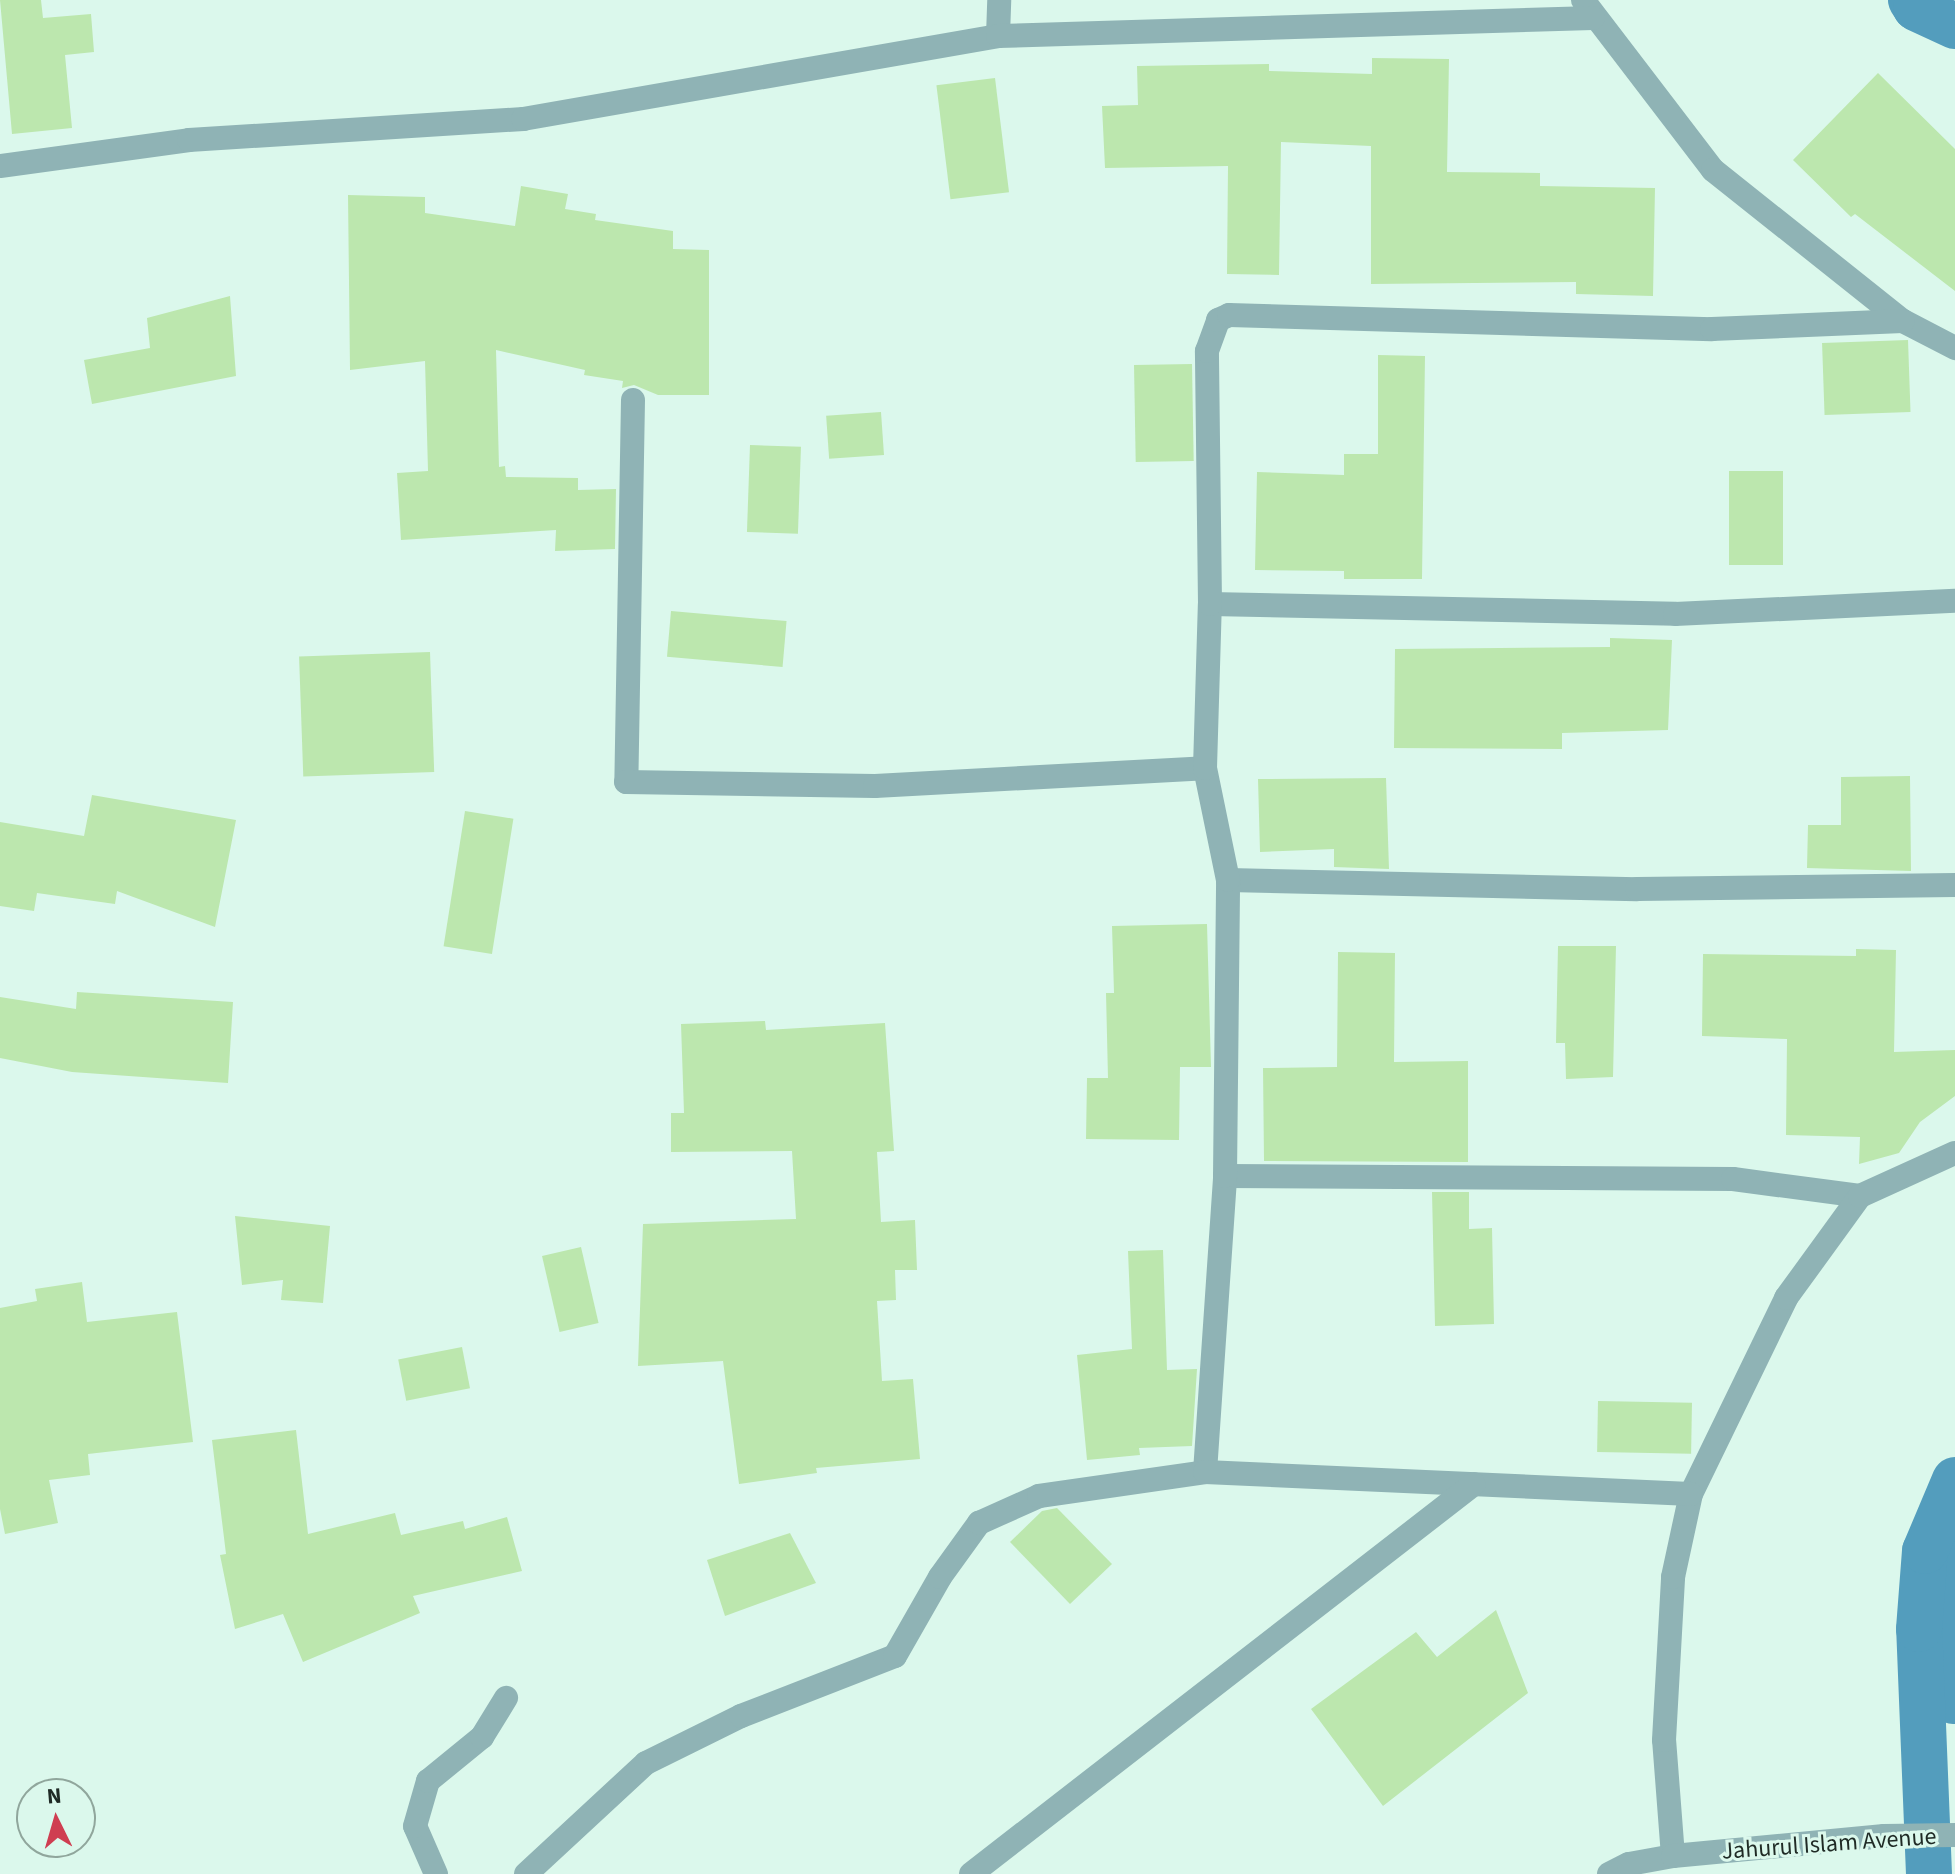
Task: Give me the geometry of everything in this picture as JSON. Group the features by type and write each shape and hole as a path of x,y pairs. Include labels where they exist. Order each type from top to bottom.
{"street":[{"path":"998,36 999,0"},
{"path":"0,166 189,140 523,119 998,36 1588,9 1713,170 1903,321 1955,348"},
{"path":"1205,1472 1225,1176 1228,880 1205,768 1210,604 1207,351 1218,320 1229,315 1712,329 1903,321"},
{"path":"633,400 626,782 875,786 1205,768"},
{"path":"1210,604 1675,614 1955,601"},
{"path":"1228,880 1637,889 1955,885"},
{"path":"1673,1856 1664,1740 1673,1577 1691,1494 1786,1298 1860,1196 1955,1153"},
{"path":"1225,1176 1733,1179 1860,1196"},
{"path":"526,1874 646,1763 741,1716 895,1656 940,1577 979,1523 1039,1496 1205,1472 1691,1494"},
{"path":"971,1874 1474,1484"},
{"path":"436,1874 415,1826 428,1781 482,1737 506,1698"},
{"name":"Jahurul Islam Avenue","path":"1609,1874 1629,1864 1673,1856 1884,1836 1955,1835"}],"building":[{"path":"0,0 41,0 43,18 91,14 94,52 65,55 72,128 12,134"},
{"path":"1372,58 1449,59 1447,172 1540,173 1540,186 1655,188 1653,296 1576,294 1576,282 1371,284 1371,146 1281,142 1279,275 1227,274 1228,166 1105,168 1102,106 1138,105 1137,66 1269,64 1269,71 1372,74"},
{"path":"1878,73 1955,149 1955,291 1855,214 1851,217 1793,160"},
{"path":"995,78 1009,192 950,199 936,85"},
{"path":"521,186 568,194 565,209 596,214 595,220 673,231 673,249 709,250 709,395 658,395 634,385 622,388 623,381 584,375 585,370 496,350 499,467 505,466 506,477 578,478 578,490 616,489 615,549 555,551 556,530 401,540 397,473 428,471 425,361 350,370 348,195 425,197 425,213 515,226"},
{"path":"230,296 236,376 92,404 84,360 150,348 147,318"},
{"path":"1908,340 1911,412 1825,415 1822,343"},
{"path":"1378,355 1425,356 1422,579 1344,579 1344,571 1255,570 1257,472 1344,475 1344,454 1378,454"},
{"path":"1192,364 1194,461 1136,462 1134,365"},
{"path":"881,412 884,455 829,459 826,416"},
{"path":"750,445 801,447 798,534 747,532"},
{"path":"1729,471 1783,471 1783,565 1729,565"},
{"path":"671,611 787,621 783,667 667,657"},
{"path":"1610,638 1672,640 1668,730 1562,733 1562,749 1394,748 1395,649 1610,647"},
{"path":"430,652 434,772 303,776 299,657"},
{"path":"1910,776 1911,871 1807,868 1808,825 1841,825 1841,777"},
{"path":"1386,778 1389,869 1334,867 1334,849 1260,852 1258,779"},
{"path":"92,795 236,820 215,927 117,891 115,904 37,893 34,911 0,906 0,822 84,836"},
{"path":"465,811 513,819 492,954 444,946"},
{"path":"1207,924 1211,1067 1180,1067 1179,1140 1086,1139 1087,1078 1108,1078 1106,993 1114,993 1112,926"},
{"path":"1558,946 1616,946 1613,1077 1566,1079 1565,1043 1556,1043"},
{"path":"1856,949 1896,950 1894,1052 1955,1050 1955,1096 1920,1122 1899,1153 1859,1164 1860,1137 1786,1135 1787,1039 1702,1036 1703,954 1856,956"},
{"path":"1338,952 1395,953 1394,1062 1468,1061 1468,1162 1264,1161 1263,1068 1337,1067"},
{"path":"77,992 233,1002 228,1083 72,1072 0,1058 0,997 76,1009"},
{"path":"765,1021 766,1030 885,1023 894,1151 877,1152 881,1222 915,1220 917,1270 895,1270 896,1300 877,1301 882,1381 913,1379 920,1459 816,1468 817,1473 739,1484 723,1361 638,1366 643,1224 796,1219 792,1151 671,1152 671,1113 684,1113 681,1024"},
{"path":"1432,1192 1469,1192 1469,1229 1492,1228 1494,1324 1435,1326"},
{"path":"235,1216 330,1226 323,1303 281,1300 283,1280 242,1285"},
{"path":"581,1247 599,1323 560,1332 542,1256"},
{"path":"1163,1250 1167,1370 1197,1369 1192,1446 1139,1448 1140,1455 1087,1460 1077,1355 1132,1349 1128,1251"},
{"path":"82,1282 87,1322 177,1312 193,1442 88,1454 90,1475 49,1480 58,1523 5,1534 0,1509 0,1308 37,1301 35,1289"},
{"path":"462,1347 470,1388 406,1401 398,1359"},
{"path":"1598,1401 1692,1403 1691,1454 1597,1452"},
{"path":"296,1430 308,1534 395,1513 401,1535 463,1521 465,1529 507,1517 522,1571 413,1596 420,1613 303,1662 283,1614 235,1629 220,1555 226,1554 212,1440"},
{"path":"1057,1508 1112,1564 1070,1604 1010,1542 1042,1511"},
{"path":"790,1533 816,1583 725,1616 707,1560"},
{"path":"1496,1610 1528,1693 1383,1806 1311,1709 1416,1632 1437,1657"}],"waterway":[{"path":"1911,0 1916,8 1955,26"},
{"path":"1929,1874 1919,1629 1925,1551 1955,1480"},
{"path":"1951,1560 1953,1701"}]}
